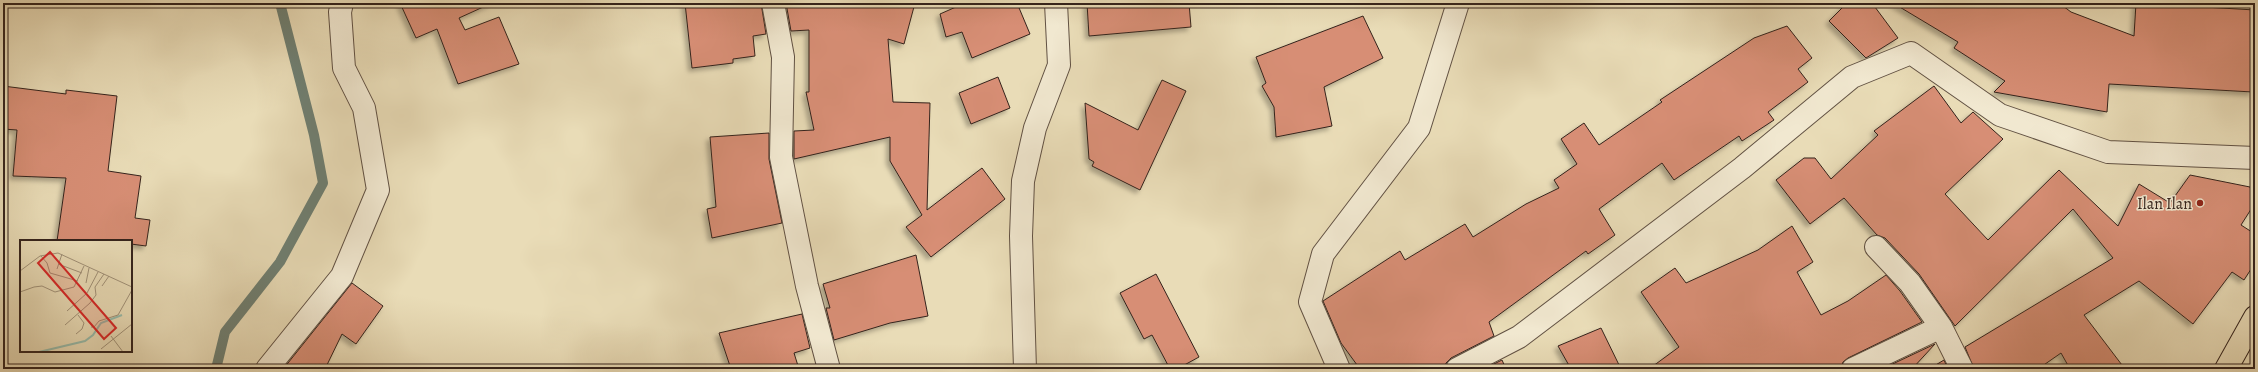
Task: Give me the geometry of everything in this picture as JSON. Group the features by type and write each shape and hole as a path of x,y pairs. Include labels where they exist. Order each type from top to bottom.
{"main road":[{"path":"2226,369 2255,317"}],"street":[{"path":"267,369 342,276 378,190 364,108 344,68 340,12 342,3"},
{"path":"773,3 783,57 781,156 807,286 829,369"},
{"path":"1025,369 1021,236 1023,181 1035,128 1059,65 1056,3"},
{"path":"1339,369 1310,302 1323,254 1419,128 1458,3"},
{"path":"1457,369 1519,337 1742,168 1852,77 1911,52 2000,115 2108,152 2255,158"},
{"path":"1876,247 1910,283 1941,326 1962,369"},
{"path":"1853,369 1941,326"}],"building":[{"path":"400,3 492,3 459,18 465,30 499,17 519,64 458,84 437,29 416,38"},
{"path":"685,3 761,3 766,34 753,36 755,56 733,59 733,63 692,68"},
{"path":"786,3 915,3 904,44 888,39 893,102 930,103 927,210 982,168 1005,199 931,257 906,227 922,215 890,161 890,137 794,159 794,131 814,130 806,92 809,92 809,30 791,31"},
{"path":"965,3 1017,3 1030,34 972,58 962,32 946,37 940,14"},
{"path":"1087,3 1189,3 1191,27 1089,36"},
{"path":"1847,3 1872,3 1898,38 1866,58 1829,21"},
{"path":"1893,3 2059,3 2071,12 2134,36 2136,3 2255,10 2253,92 2109,84 2107,112 1994,92 2005,81 1954,48 1958,42"},
{"path":"1363,16 1383,58 1324,87 1332,126 1276,137 1274,107 1262,86 1266,83 1256,57"},
{"path":"1787,26 1812,58 1798,69 1808,82 1768,112 1774,120 1742,141 1739,136 1674,180 1662,163 1599,209 1615,235 1588,254 1586,251 1489,322 1494,336 1451,358 1446,363 1445,369 1360,369 1341,343 1323,301 1400,251 1405,260 1465,224 1473,237 1526,204 1559,188 1554,180 1577,164 1561,139 1584,123 1599,145 1662,102 1660,100 1754,38"},
{"path":"998,77 1010,108 971,124 959,93"},
{"path":"1162,80 1186,91 1140,190 1092,166 1094,162 1089,159 1085,103 1138,130"},
{"path":"3,86 66,94 66,90 117,96 108,171 141,176 135,218 150,220 146,246 132,244 132,240 57,240 66,178 13,176 17,130 3,129"},
{"path":"1934,86 1961,123 1973,112 2003,139 1945,194 1988,240 2059,170 2118,226 2139,184 2170,203 2190,175 2250,187 2255,203 2241,225 2255,234 2255,263 2244,280 2232,272 2193,324 2139,281 2084,315 2125,369 2070,369 2061,353 2038,369 1974,369 1965,347 2113,258 2073,209 1955,326 1919,274 1885,238 1877,235 1844,198 1810,224 1776,180 1804,158 1815,158 1831,179 1878,135 1874,131"},
{"path":"769,133 769,159 782,223 712,238 707,209 716,207 710,137"},
{"path":"1792,226 1813,262 1797,272 1821,315 1848,301 1886,275 1900,291 1922,322 1848,358 1843,362 1841,369 1649,369 1679,347 1641,292 1675,268 1686,283 1758,250"},
{"path":"916,255 928,316 890,323 834,340 826,308 830,308 823,284"},
{"path":"1156,274 1199,357 1177,369 1170,369 1152,335 1144,339 1120,293"},
{"path":"352,283 383,306 356,344 342,334 325,369 284,368"},
{"path":"802,314 810,348 794,353 799,369 731,369 719,333"},
{"path":"1601,328 1621,369 1571,369 1558,346"},
{"path":"1935,344 1912,369 1882,369"},
{"path":"1502,360 1506,369 1484,369"},
{"path":"1944,360 1948,369 1929,369"}],"waterway":[{"path":"216,369 225,332 280,262 323,183 314,135 280,3"}],"place":[{"name":"Ilan Ilan","path":"2200,203"}]}
